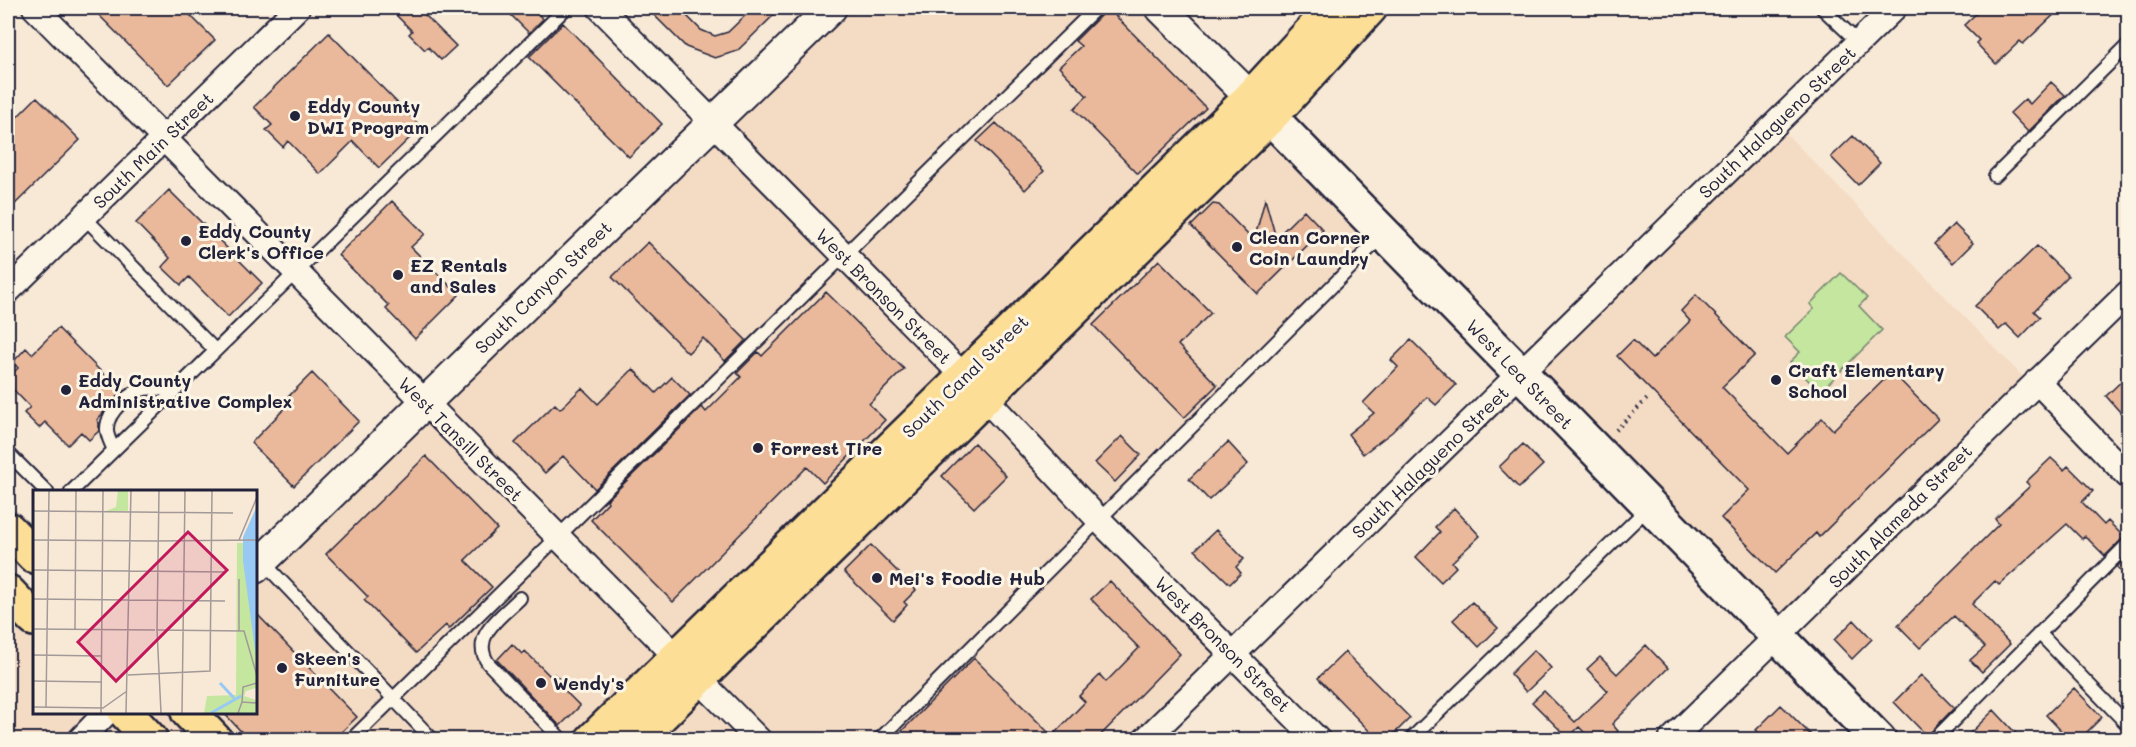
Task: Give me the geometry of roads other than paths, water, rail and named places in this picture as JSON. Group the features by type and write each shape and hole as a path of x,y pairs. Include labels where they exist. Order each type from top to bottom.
{"highway":[{"name":"South Canal Street","path":"1260,107 1333,8"},
{"name":"South Canal Street","path":"592,740 687,667 1260,107 1370,8"},
{"path":"8,592 33,618"},
{"name":"South Canal Street","path":"654,733 687,667"},
{"path":"127,714 151,740"},
{"path":"190,714 215,740"}],"main road":[{"name":"West Lea Street","path":"1260,107 1879,740"}],"street":[{"name":"West Tansill Street","path":"35,8 759,740"},
{"name":"South Main Street","path":"8,291 297,8"},
{"name":"West Bronson Street","path":"600,8 1318,740"},
{"name":"South Canyon Street","path":"259,564 424,401 831,8"},
{"name":"West Lea Street","path":"1161,8 1260,107"},
{"name":"South Halagueno Street","path":"1145,740 1894,8"},
{"name":"South Alameda Street","path":"1671,740 2128,292"},
{"path":"2037,381 2128,476"},
{"path":"80,740 105,714"}],"lane":[{"path":"73,490 566,8"},
{"path":"351,740 556,535 1096,8"},
{"path":"1822,8 1858,42"},
{"path":"1995,177 2128,45"},
{"path":"84,217 215,350"},
{"path":"879,740 1384,234"},
{"path":"114,450 106,431 107,421 118,407 135,392 146,388 174,391"},
{"path":"8,453 45,490"},
{"path":"1410,740 1650,506"},
{"path":"1934,740 2128,544"},
{"path":"259,564 433,740"},
{"path":"520,598 493,625 481,642 481,653 562,740"},
{"path":"2039,633 2128,725"}],"place":[{"name":"Eddy County DWI Program","path":"295,116"},
{"name":"Eddy County Clerk's Office","path":"186,241"},
{"name":"Clean Corner Coin Laundry","path":"1237,247"},
{"name":"EZ Rentals and Sales","path":"398,275"},
{"name":"Craft Elementary School","path":"1776,380"},
{"name":"Eddy County Administrative Complex","path":"66,390"},
{"name":"Forrest Tire","path":"758,448"},
{"name":"Mei's Foodie Hub","path":"877,578"},
{"name":"Skeen's Furniture","path":"282,668"},
{"name":"Wendy's","path":"541,683"}]}
